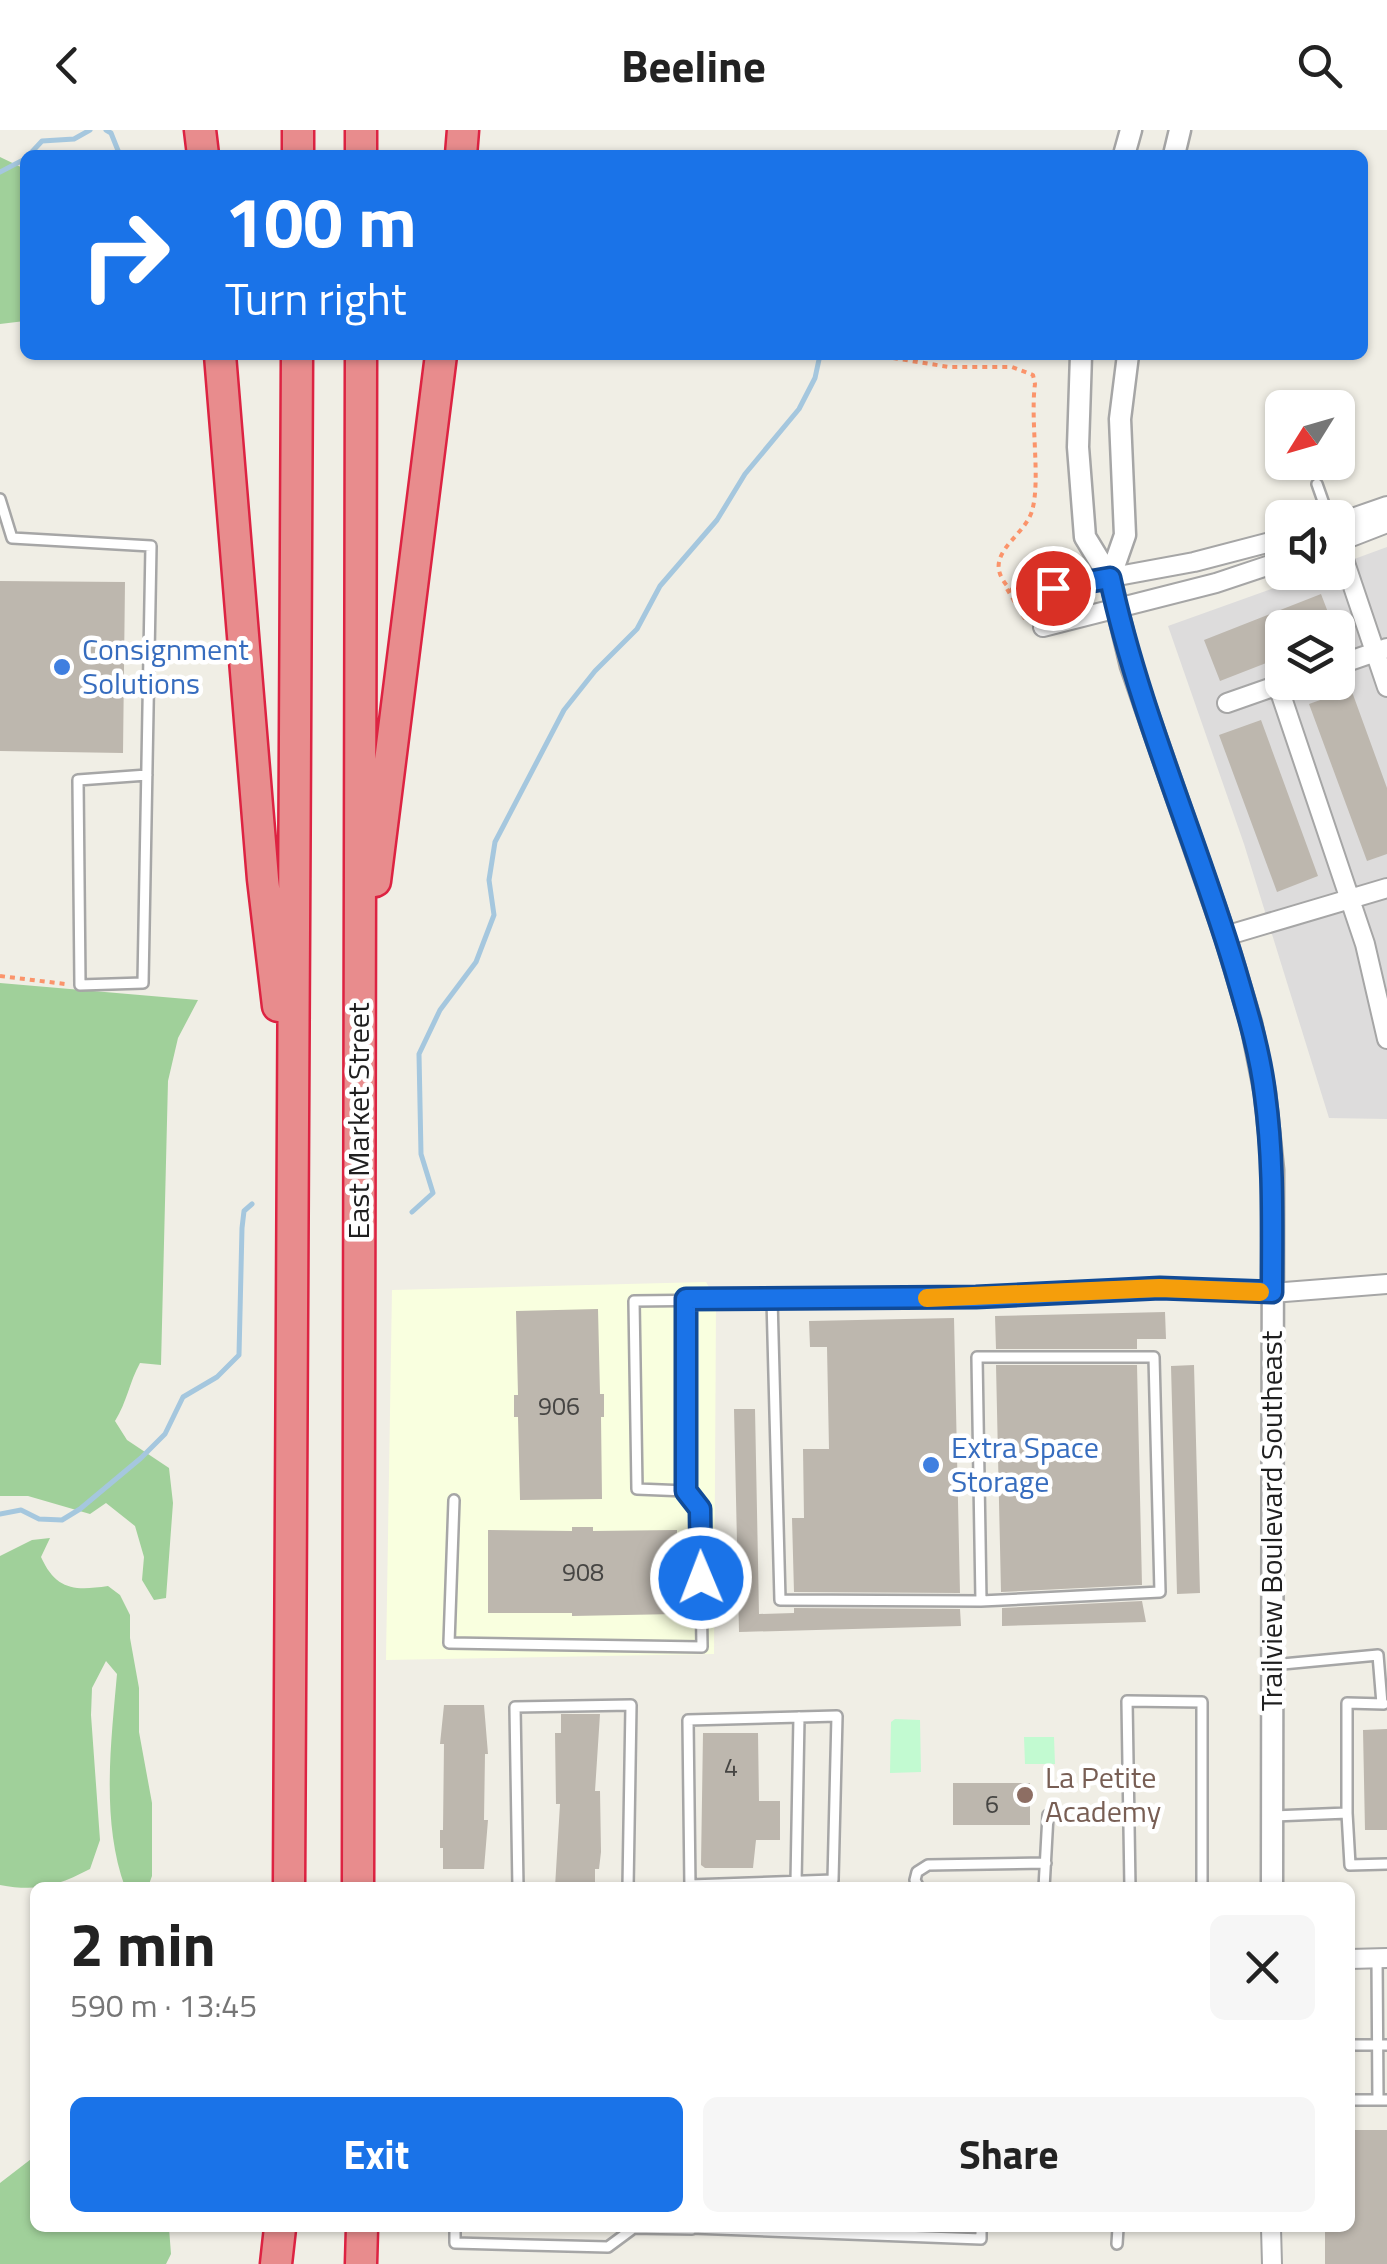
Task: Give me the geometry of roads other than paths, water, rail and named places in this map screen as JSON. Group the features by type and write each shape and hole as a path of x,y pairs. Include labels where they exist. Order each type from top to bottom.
{"highway":[{"path":"220,360 262,879 294,1128"},
{"path":"290,1882 297,360"},
{"name":"East Market Street","path":"358,1882 361,360"},
{"path":"358,1013 440,360"},
{"path":"359,1802 379,1882"},
{"path":"276,2264 280,2232"},
{"path":"289,2232 290,2264"},
{"path":"361,2264 362,2232"}],"street":[{"name":"Trailview Boulevard Southeast","path":"1082,360 1078,447 1085,537 1110,578 1131,666 1225,936 1251,1024 1265,1093 1272,1170 1272,1882"},
{"name":"Trailview Boulevard Southeast","path":"1110,578 1124,535 1120,419 1127,360"},
{"path":"1355,517 1387,506"},
{"path":"1355,535 1387,523"},
{"path":"1031,592 1194,562 1265,543"},
{"path":"1043,628 1216,584 1265,567"},
{"path":"1355,585 1381,650 1387,686"},
{"path":"1355,659 1381,650"},
{"path":"1226,703 1265,690"},
{"path":"1287,700 1365,944 1387,1039"},
{"path":"1225,936 1387,888"},
{"path":"1272,1292 1387,1284"},
{"path":"1355,1959 1382,1958"},
{"path":"1272,2232 1272,2264"}],"lane":[{"path":"1318,484 1323,500"},
{"path":"0,499 12,538 151,546 144,982 80,985 78,780 147,775"},
{"path":"686,1491 637,1489 634,1301 976,1297 1160,1288 1272,1292"},
{"path":"454,1500 449,1642 702,1646 700,1509 686,1491 686,1299"},
{"path":"772,1299 780,1600 982,1601 1160,1592 1154,1357 977,1357 982,1601"},
{"path":"1272,1665 1383,1655 1385,1704 1348,1703 1347,1813 1350,1865 1387,1864"},
{"path":"1130,1882 1128,1701 1202,1702 1202,1882"},
{"path":"518,1882 515,1706 631,1705 628,1882"},
{"path":"690,1882 688,1720 837,1716 830,1882"},
{"path":"796,1882 799,1717"},
{"path":"1272,1816 1347,1813"},
{"path":"1044,1882 1048,1815"},
{"path":"916,1882 917,1872 928,1865 1046,1864"},
{"path":"1355,2100 1382,2100 1382,1958"},
{"path":"1355,2046 1382,2046"},
{"path":"455,2232 455,2243 608,2247 626,2232"},
{"path":"832,2232 981,2239 981,2232"},
{"path":"1117,2244 1118,2232"}],"waterway":[{"path":"34,150 42,141 74,139 90,130"},
{"path":"106,130 118,150"},
{"path":"0,172 20,162"},
{"path":"412,1212 433,1193 421,1154 419,1054 440,1010 476,962 494,915 489,880 495,842 564,710 595,671 637,629 660,586 717,520 745,474 799,409 815,378 819,360"},
{"path":"0,1514 21,1510 39,1519 62,1520 80,1509 165,1434 183,1397 217,1377 239,1355 242,1228 244,1211 252,1204"}],"place":[{"name":"Consignment Solutions","path":"62,667"},
{"name":"Extra Space Storage","path":"931,1465"},
{"name":"La Petite Academy","path":"1025,1795"}]}
